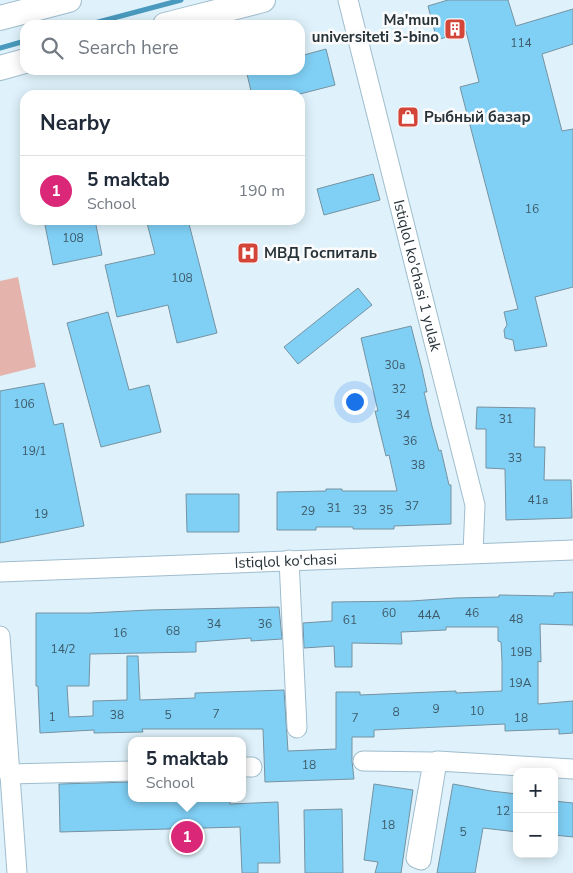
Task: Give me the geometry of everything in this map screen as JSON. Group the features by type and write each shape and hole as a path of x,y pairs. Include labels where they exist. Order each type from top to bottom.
{"main road":[{"path":"0,18 22,6 69,0"},
{"path":"185,20 263,0"},
{"path":"0,68 20,62"}],"street":[{"name":"Istiqlol ko'chasi 1 yulak","path":"348,0 475,505 473,553"},
{"name":"Istiqlol ko'chasi","path":"0,572 573,550"},
{"path":"289,560 297,728"},
{"path":"0,636 9,774 5,798 17,873"},
{"path":"363,761 433,762 416,858 421,860 437,761 573,769"},
{"path":"9,774 128,771"}],"shaded area":[{"path":"18,277 36,367 0,376 0,281"}],"building":[{"path":"448,0 508,0 516,26 573,9 573,44 542,54 562,131 573,129 573,287 535,297 547,346 515,351 513,340 505,338 504,330 507,325 504,312 518,309 460,87 479,82 466,31 437,40 428,6"},
{"path":"326,49 335,85 305,93 305,90 251,90 247,75 305,75 305,55"},
{"path":"373,174 380,200 324,215 317,189"},
{"path":"45,225 96,225 102,255 53,265"},
{"path":"148,225 189,225 217,333 177,343 168,305 117,317 105,265 155,254"},
{"path":"358,288 372,305 298,364 284,347"},
{"path":"108,312 129,390 149,385 161,432 101,447 67,323"},
{"path":"411,326 427,392 424,392 432,426 439,451 441,450 449,485 451,485 451,524 394,526 394,529 316,527 316,530 277,530 277,492 326,491 326,489 342,489 342,491 397,491 389,455 386,456 375,411 378,411 361,338"},
{"path":"44,383 54,425 63,423 84,526 0,543 0,391"},
{"path":"477,407 535,408 534,447 545,447 544,480 571,480 572,518 506,520 505,469 486,468 486,429 476,429"},
{"path":"186,494 239,494 239,532 187,532"},
{"path":"573,592 573,625 540,624 541,662 538,661 538,704 573,701 573,733 559,734 559,729 505,731 505,724 374,730 374,737 352,737 354,779 265,782 263,729 142,729 143,732 94,733 94,730 40,733 38,686 36,686 36,613 279,607 282,639 251,641 251,638 196,642 196,652 90,654 89,686 67,686 69,717 93,716 93,701 127,700 127,656 138,656 140,700 195,698 195,693 284,690 288,751 336,749 336,692 360,692 360,695 502,691 501,642 498,641 498,627 446,627 446,630 401,632 402,644 352,643 352,667 335,667 334,646 304,648 303,623 332,621 332,602 411,601 499,597 499,595 554,596 554,593"},
{"path":"128,782 128,802 230,802 230,804 278,802 280,863 258,863 258,873 242,873 240,827 60,832 59,784"},
{"path":"374,784 413,790 401,873 375,873 378,862 364,860"},
{"path":"453,784 513,794 513,832 483,828 475,873 437,873"},
{"path":"558,801 573,803 573,837 558,835"},
{"path":"342,809 343,873 305,873 304,810"}],"waterway":[{"path":"106,20 181,0"},
{"path":"0,48 20,42"}],"place":[{"name":"Ma'mun universiteti 3-bino","path":"455,29"},
{"name":"Рыбный базар","path":"408,117"},
{"name":"МВД Госпиталь","path":"248,253"},
{"name":"5 maktab","path":"187,837"}]}
